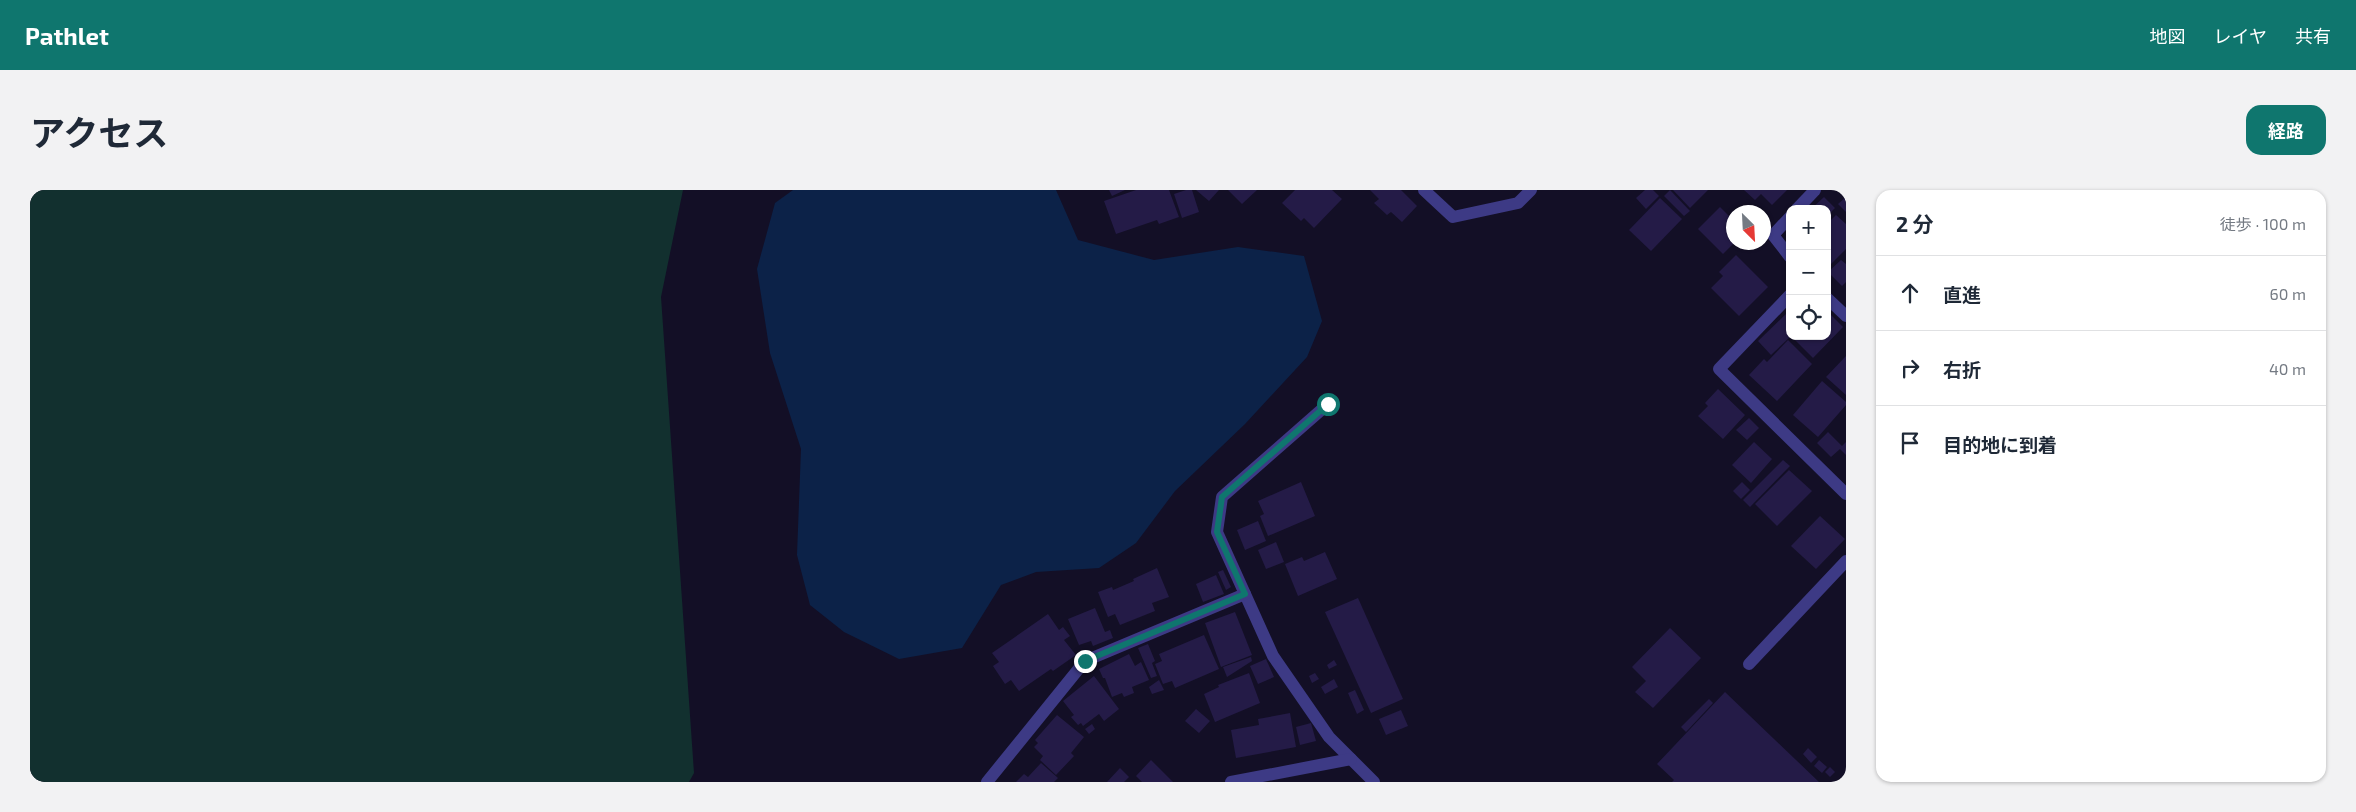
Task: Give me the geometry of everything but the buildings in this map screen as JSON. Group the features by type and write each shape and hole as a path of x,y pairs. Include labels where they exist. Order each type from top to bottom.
{"street":[{"path":"1424,190 1453,217 1518,203 1531,190"},
{"path":"1802,205 1815,190"},
{"path":"1786,221 1773,234 1786,251"},
{"path":"1786,299 1719,369 1846,494"},
{"path":"1831,302 1846,316"},
{"path":"1328,404 1222,497 1217,532 1273,656 1329,737 1374,782"},
{"path":"1749,664 1846,561"},
{"path":"987,782 1085,661 1245,594"},
{"path":"1230,782 1351,759"}],"green space":[{"path":"30,190 683,190 661,297 694,773 689,782 30,782"}],"water":[{"path":"793,190 1056,190 1078,240 1154,260 1238,247 1304,256 1322,321 1307,357 1245,424 1175,491 1136,543 1099,568 1036,572 1001,585 962,648 899,659 844,632 810,605 797,555 801,449 770,353 757,269 775,203"}],"route":[{"path":"1085,661 1245,594 1217,532 1222,497 1328,404"}]}
